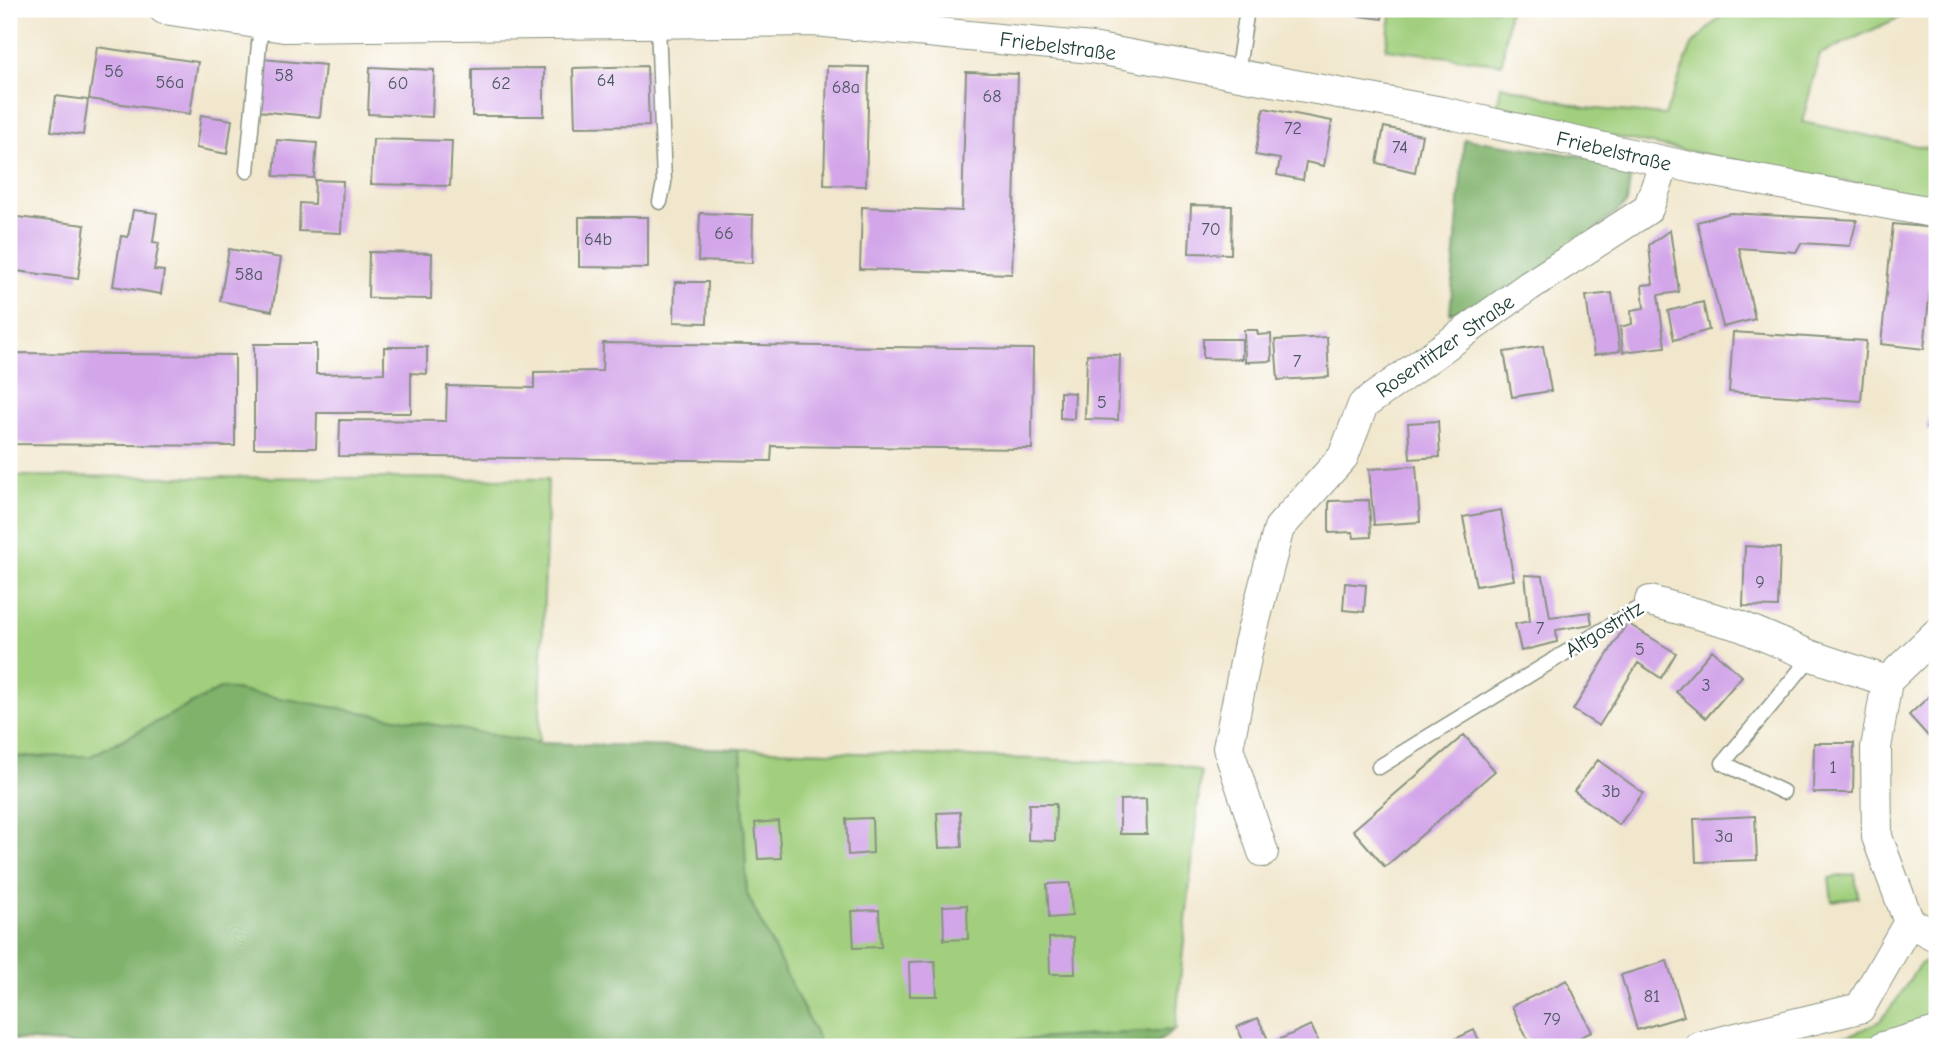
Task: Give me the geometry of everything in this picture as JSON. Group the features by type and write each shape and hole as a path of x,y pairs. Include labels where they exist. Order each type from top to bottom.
{"street":[{"name":"Friebelstraße","path":"164,9 284,27 815,21 1091,48 1442,112 1665,162 1937,214"},
{"name":"Rosentitzer Straße","path":"1263,852 1228,748 1249,643 1279,528 1343,457 1363,405 1529,286 1648,209 1665,162"},
{"name":"Altgostritz","path":"1650,601 1738,625 1812,656 1887,681"},
{"path":"1937,633 1887,681 1876,748 1877,836 1909,922 1937,937"},
{"path":"1699,1047 1860,1008 1909,922"},
{"path":"1884,1047 1937,1032"}],"lane":[{"path":"1237,75 1247,9"},
{"path":"247,171 261,23"},
{"path":"658,23 664,183 660,202"},
{"name":"Altgostritz","path":"1379,767 1650,601"},
{"path":"1783,792 1723,763 1812,656"}],"green space":[{"path":"1392,9 1509,9 1502,64 1386,49"},
{"path":"1728,9 1910,9 1909,13 1820,54 1802,122 1937,150 1937,199 1496,114 1501,85 1585,108 1665,115 1692,45"},
{"path":"1464,139 1608,160 1631,173 1627,203 1529,286 1450,313"},
{"path":"9,476 548,479 539,743 222,688 91,756 9,757"},
{"path":"222,688 539,743 741,749 747,894 822,1047 110,1047 9,1039 9,757 91,756"},
{"path":"741,749 1177,764 1201,772 1175,1030 912,1047 822,1047 747,894"},
{"path":"1855,874 1858,897 1832,901 1829,878"},
{"path":"1937,955 1937,1017 1856,1046 1783,1047 1851,1035 1880,1021 1919,965"},
{"path":"1175,1030 1151,1047 912,1047"}],"building":[{"path":"1320,9 1383,9 1382,19"},
{"path":"97,47 198,62 190,114 89,99"},
{"path":"263,59 325,65 320,117 258,111"},
{"path":"647,66 649,126 575,127 573,68"},
{"path":"827,66 869,67 866,186 824,185"},
{"path":"370,67 434,70 432,117 368,114"},
{"path":"544,68 544,116 472,116 472,69"},
{"path":"966,72 1018,74 1012,274 860,269 862,207 962,211"},
{"path":"56,96 88,100 83,135 51,131"},
{"path":"1264,108 1332,121 1324,166 1306,162 1303,180 1277,175 1280,159 1255,155"},
{"path":"201,115 232,120 227,154 196,148"},
{"path":"1384,127 1422,135 1415,172 1377,163"},
{"path":"373,139 452,141 450,186 371,184"},
{"path":"277,140 317,143 314,178 274,176"},
{"path":"315,180 343,181 341,233 299,231 300,203 314,204"},
{"path":"1191,205 1232,206 1231,254 1189,253"},
{"path":"133,210 157,213 153,242 159,243 154,270 164,271 161,294 113,286 121,236 128,237"},
{"path":"700,213 753,215 752,263 698,261"},
{"path":"1730,213 1857,220 1850,246 1801,243 1796,252 1739,248 1755,319 1723,327 1697,222"},
{"path":"9,216 85,225 78,279 9,270"},
{"path":"579,217 648,217 648,268 579,267"},
{"path":"1893,224 1936,228 1924,349 1881,344"},
{"path":"1670,230 1679,292 1658,295 1665,347 1623,352 1620,327 1632,324 1631,310 1644,308 1642,285 1653,284 1649,245"},
{"path":"229,249 281,258 272,311 220,301"},
{"path":"369,252 432,253 431,299 368,298"},
{"path":"675,282 708,282 707,323 674,322"},
{"path":"1612,293 1620,351 1594,355 1586,296"},
{"path":"1703,302 1709,330 1674,340 1668,311"},
{"path":"1244,330 1257,330 1258,335 1271,334 1272,361 1245,362"},
{"path":"1733,332 1866,341 1861,401 1729,392"},
{"path":"1327,337 1329,377 1278,380 1275,340"},
{"path":"1203,339 1242,339 1242,359 1203,358"},
{"path":"603,343 1033,349 1032,449 772,446 771,461 339,456 340,420 446,421 447,386 534,388 534,372 602,371"},
{"path":"254,344 316,344 316,374 384,373 384,347 427,347 427,374 411,373 411,413 317,413 316,448 254,448"},
{"path":"1543,346 1551,391 1512,397 1504,352"},
{"path":"9,353 235,355 235,446 9,444"},
{"path":"1087,354 1120,355 1118,420 1085,419"},
{"path":"1937,381 1937,431 1926,429"},
{"path":"1060,392 1075,393 1074,419 1060,418"},
{"path":"1438,421 1440,457 1410,459 1408,423"},
{"path":"1416,466 1420,522 1374,525 1369,469"},
{"path":"1369,500 1371,537 1354,538 1353,532 1329,533 1329,501"},
{"path":"1501,510 1514,580 1476,586 1463,517"},
{"path":"1745,546 1780,548 1778,607 1743,606"},
{"path":"1525,575 1543,576 1550,617 1590,612 1592,624 1556,630 1557,642 1521,651 1515,624 1530,621"},
{"path":"1345,583 1366,585 1364,612 1343,610"},
{"path":"1627,623 1676,653 1661,678 1638,663 1599,726 1573,710"},
{"path":"1712,650 1742,676 1706,718 1676,692"},
{"path":"1937,689 1937,746 1909,715"},
{"path":"1464,735 1495,771 1385,867 1353,830"},
{"path":"1814,743 1854,743 1853,793 1813,793"},
{"path":"1598,760 1643,793 1619,825 1574,791"},
{"path":"1146,799 1147,834 1120,834 1120,800"},
{"path":"1029,804 1056,804 1055,841 1028,840"},
{"path":"960,812 962,847 939,848 937,813"},
{"path":"1755,816 1757,860 1696,862 1694,819"},
{"path":"872,818 873,853 848,855 846,819"},
{"path":"778,821 781,858 758,859 755,823"},
{"path":"1070,883 1072,916 1049,918 1047,884"},
{"path":"967,905 968,939 944,940 943,906"},
{"path":"879,910 881,947 854,948 852,911"},
{"path":"1074,937 1075,974 1050,974 1049,938"},
{"path":"935,961 937,996 910,996 909,962"},
{"path":"1667,961 1684,1016 1637,1030 1621,975"},
{"path":"1567,980 1592,1032 1558,1047 1531,1047 1512,1006"},
{"path":"1258,1018 1270,1044 1311,1025 1321,1047 1246,1047 1237,1027"},
{"path":"1474,1030 1482,1047 1438,1047"}]}
